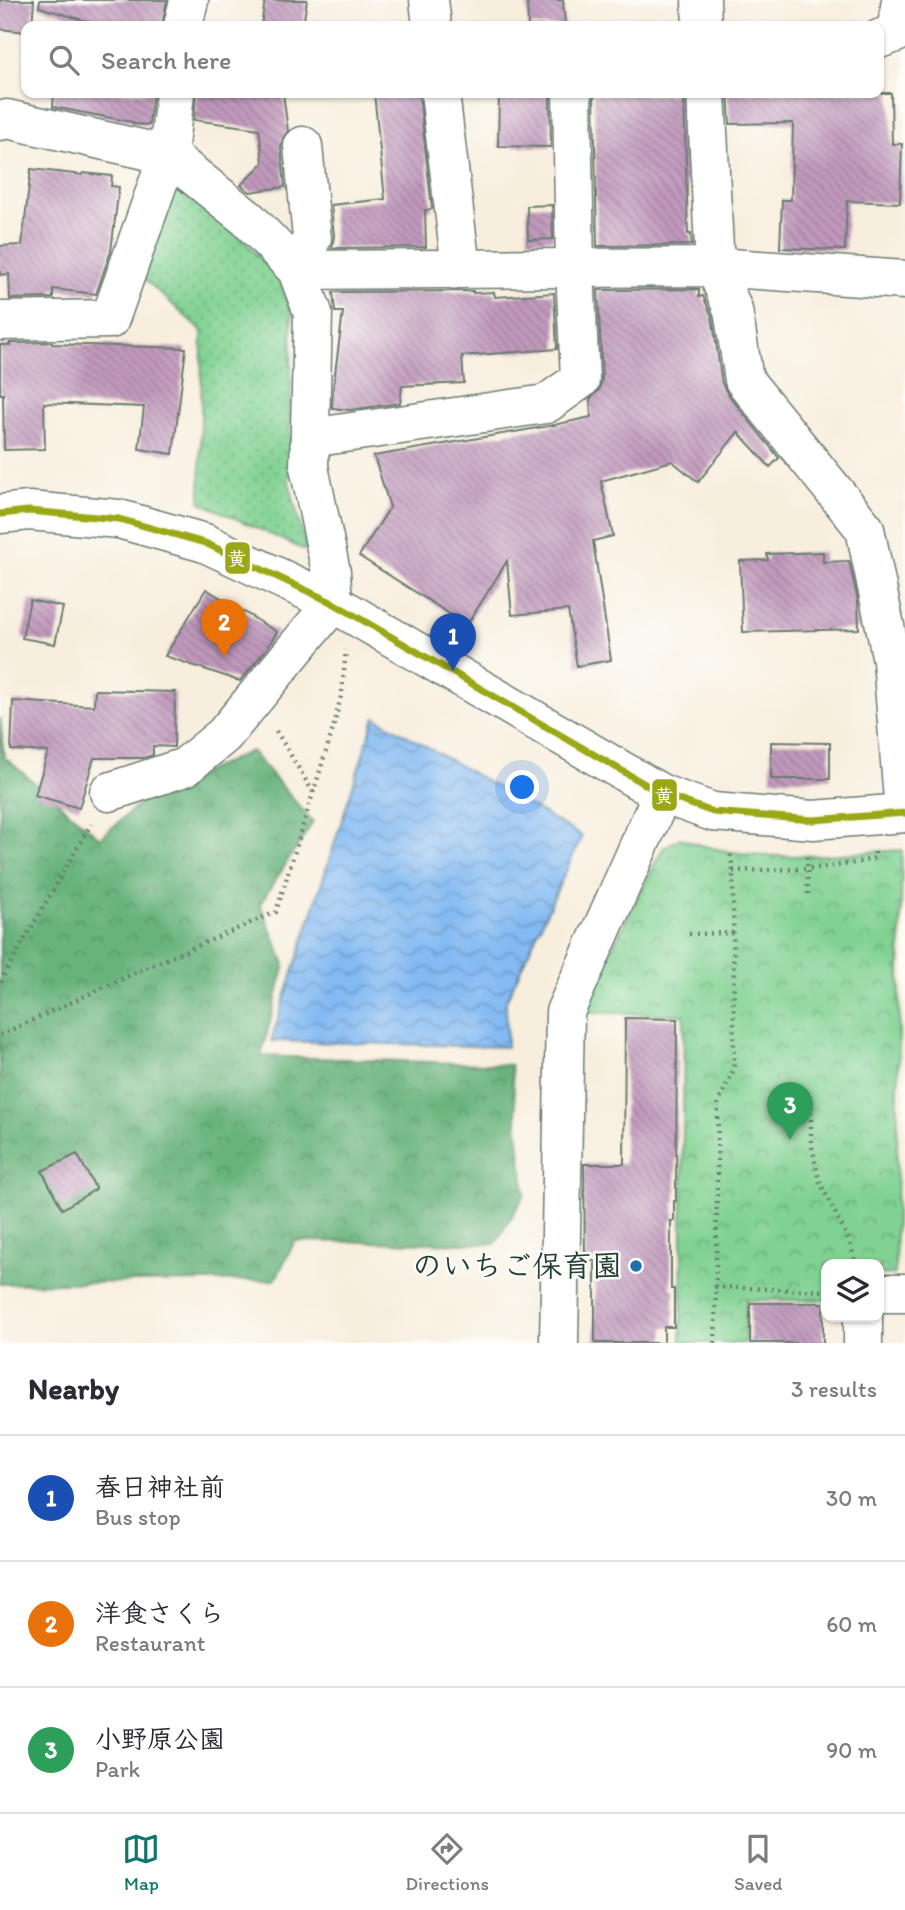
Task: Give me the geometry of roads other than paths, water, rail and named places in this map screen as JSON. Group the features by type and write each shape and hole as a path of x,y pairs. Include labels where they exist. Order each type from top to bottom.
{"street":[{"path":"184,21 189,0"},
{"path":"429,0 431,21"},
{"path":"701,0 702,21"},
{"path":"884,37 896,33 901,0"},
{"path":"0,321 110,318 168,155 174,98"},
{"path":"441,98 461,269"},
{"path":"310,438 546,404 580,380 572,98"},
{"path":"0,514 29,511 119,519 205,543 333,603 662,794 713,812 813,820 904,813 892,660 865,529 744,380 733,310 715,267 706,98"},
{"path":"0,121 7,119 168,155 248,219 297,270 313,313 309,467 331,572 333,603 224,735 185,766 109,792"},
{"path":"297,270 312,238 303,146"},
{"path":"297,270 715,267 905,280"},
{"path":"559,1343 565,1012 662,794"},
{"path":"884,1293 905,1293"},
{"path":"863,1322 863,1343"}],"water":[{"path":"375,717 582,836 506,1001 507,1047 271,1041"}],"place":[{"name":"洋食さくら","path":"224,657"},
{"name":"春日神社前","path":"453,671"},
{"name":"小野原公園","path":"790,1140"},
{"name":"のいちご保育園","path":"636,1266"}]}
